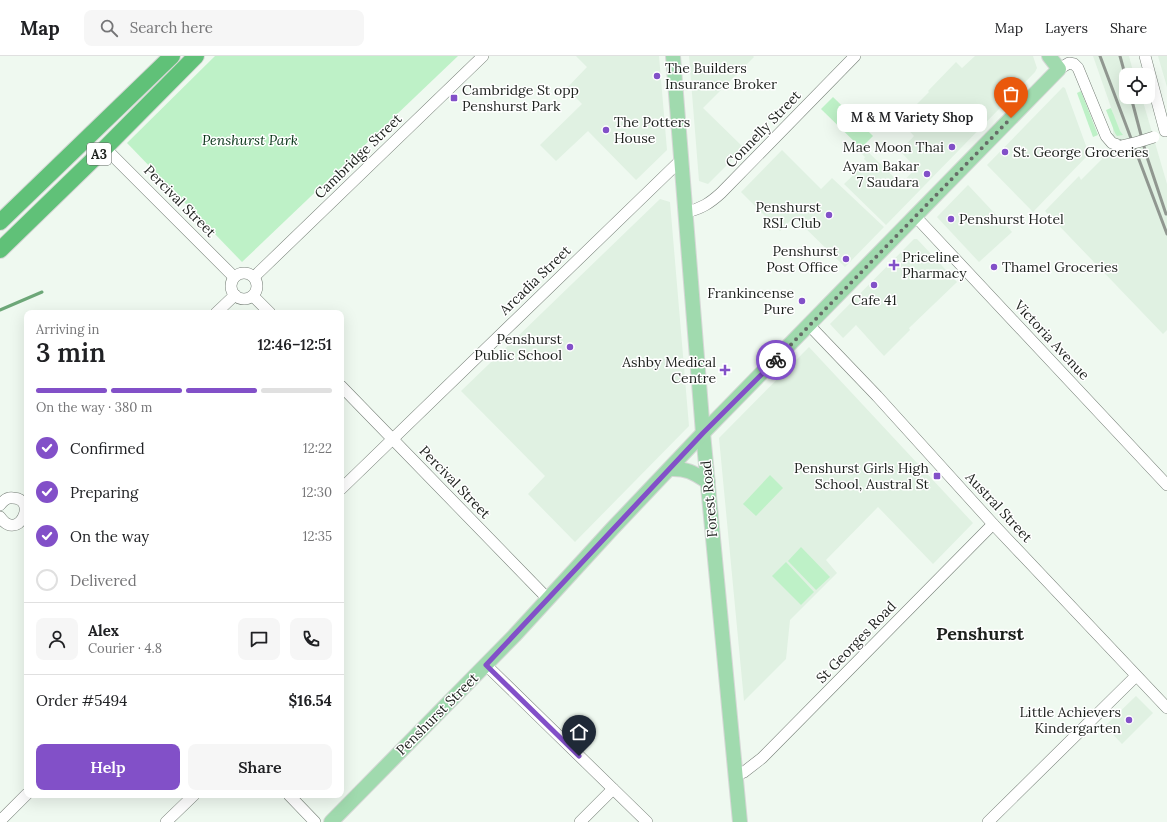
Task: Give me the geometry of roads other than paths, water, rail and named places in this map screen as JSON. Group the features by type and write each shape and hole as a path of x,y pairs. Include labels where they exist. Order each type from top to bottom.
{"highway":[{"name":"A3","path":"0,222 172,56"},
{"name":"A3","path":"0,250 105,148 196,56"},
{"path":"57,167 71,165 88,150 95,147 105,148"}],"main road":[{"name":"Forest Road","path":"673,56 703,433 739,821"},
{"path":"1049,56 1059,69"},
{"name":"Penshurst Street","path":"331,822 486,665 703,433 1059,69"},
{"path":"670,469 678,468 690,471 708,482"}],"street":[{"name":"Cambridge Street","path":"254,277 482,56"},
{"name":"Connelly Street","path":"686,212 702,208 721,193 855,56"},
{"path":"1059,69 1068,63 1076,65 1106,136 1112,143 1121,146 1154,137 1166,130 1145,56"},
{"name":"Percival Street","path":"105,148 234,277"},
{"name":"Arcadia Street","path":"344,486 682,159"},
{"name":"Victoria Avenue","path":"915,216 1167,484"},
{"path":"242,273 251,274 256,280 257,288 253,296 242,299 234,295 231,288 234,277 242,273"},
{"path":"219,310 234,295"},
{"path":"253,296 267,310"},
{"name":"Austral Street","path":"809,325 877,396 993,524 1167,708"},
{"name":"Percival Street","path":"344,389 548,599"},
{"path":"1,502 6,499 24,499"},
{"path":"1,520 10,524 24,524"},
{"name":"St Georges Road","path":"735,776 744,772 762,758 993,524"},
{"path":"486,665 647,822"},
{"path":"988,822 1136,676"},
{"path":"580,822 613,789"},
{"path":"0,821 24,797"},
{"path":"166,822 191,798"},
{"path":"292,798 315,822"}],"waterway":[{"path":"0,310 42,292"}],"railway":[{"path":"1100,56 1167,234"},
{"path":"1120,56 1123,68"},
{"path":"1133,104 1146,154 1166,214"}],"place":[{"name":"The Builders Insurance Broker","path":"657,76"},
{"name":"Cambridge St opp Penshurst Park","path":"454,98"},
{"name":"M & M Variety Shop","path":"1011,118"},
{"name":"The Potters House","path":"606,130"},
{"name":"Mae Moon Thai","path":"952,147"},
{"name":"St. George Groceries","path":"1005,152"},
{"name":"Ayam Bakar 7 Saudara","path":"927,174"},
{"name":"Penshurst RSL Club","path":"829,215"},
{"name":"Penshurst Hotel","path":"951,219"},
{"name":"Penshurst Post Office","path":"846,259"},
{"name":"Priceline Pharmacy","path":"894,265"},
{"name":"Thamel Groceries","path":"994,267"},
{"name":"Cafe 41","path":"874,285"},
{"name":"Frankincense Pure","path":"802,301"},
{"name":"Penshurst Public School","path":"570,347"},
{"name":"Ashby Medical Centre","path":"725,370"},
{"name":"Penshurst Girls High School, Austral St","path":"937,476"},
{"name":"Little Achievers Kindergarten","path":"1129,720"}],"district":[{"name":"Penshurst","path":"980,634"}],"park label":[{"name":"Penshurst Park","path":"250,140"}]}
